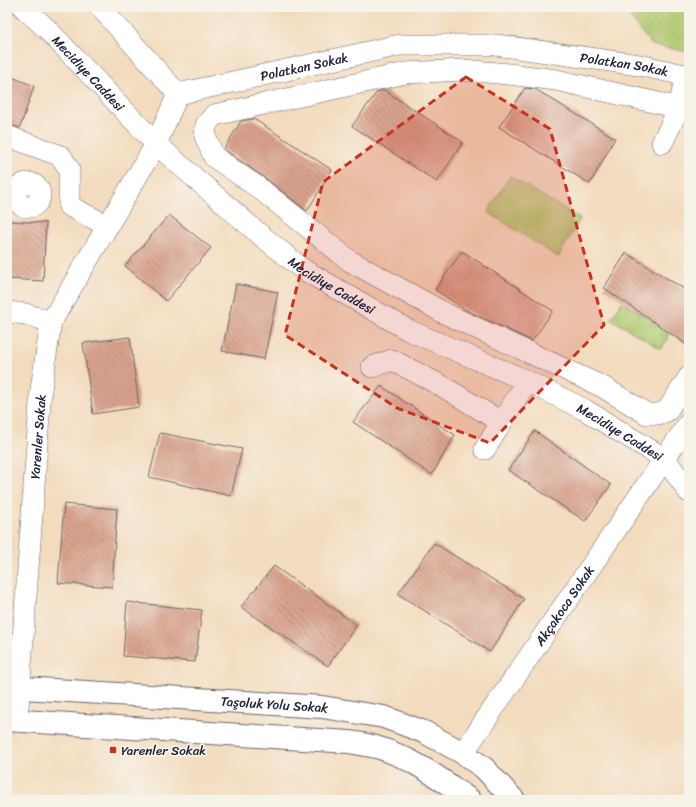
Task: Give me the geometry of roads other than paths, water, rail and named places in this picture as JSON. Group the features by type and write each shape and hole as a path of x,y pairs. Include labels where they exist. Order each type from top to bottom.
{"main road":[{"name":"Taşoluk Yolu Sokak","path":"13,687 322,707 384,717 424,732 463,752 484,768 514,800"},
{"path":"12,720 348,742 377,747 414,763 446,782 470,800"}],"street":[{"name":"Mecidiye Caddesi","path":"23,7 47,29 156,144 258,233 304,270 408,330 527,381 585,410 665,459 689,492"},
{"path":"7,312 26,314 51,322 156,144 178,94 100,7"},
{"name":"Polatkan Sokak","path":"178,94 202,90 400,45 496,45 639,65 688,75"},
{"path":"684,109 563,81 525,76 463,70 406,73 214,115 206,125 205,136 214,157 259,188 350,261 444,313 603,387 647,414 667,412 689,377"},
{"path":"662,143 684,109 688,75"},
{"path":"7,136 61,156 69,169 69,206 108,226"},
{"name":"Yarenler Sokak","path":"12,720 13,687 41,389 51,322"},
{"path":"372,367 392,360 442,386 501,422"},
{"path":"485,449 527,381"},
{"path":"665,459 689,422"},
{"name":"Akçakoca Sokak","path":"463,752 665,459"}],"place":[{"name":"Yarenler Sokak","path":"113,750"}]}
